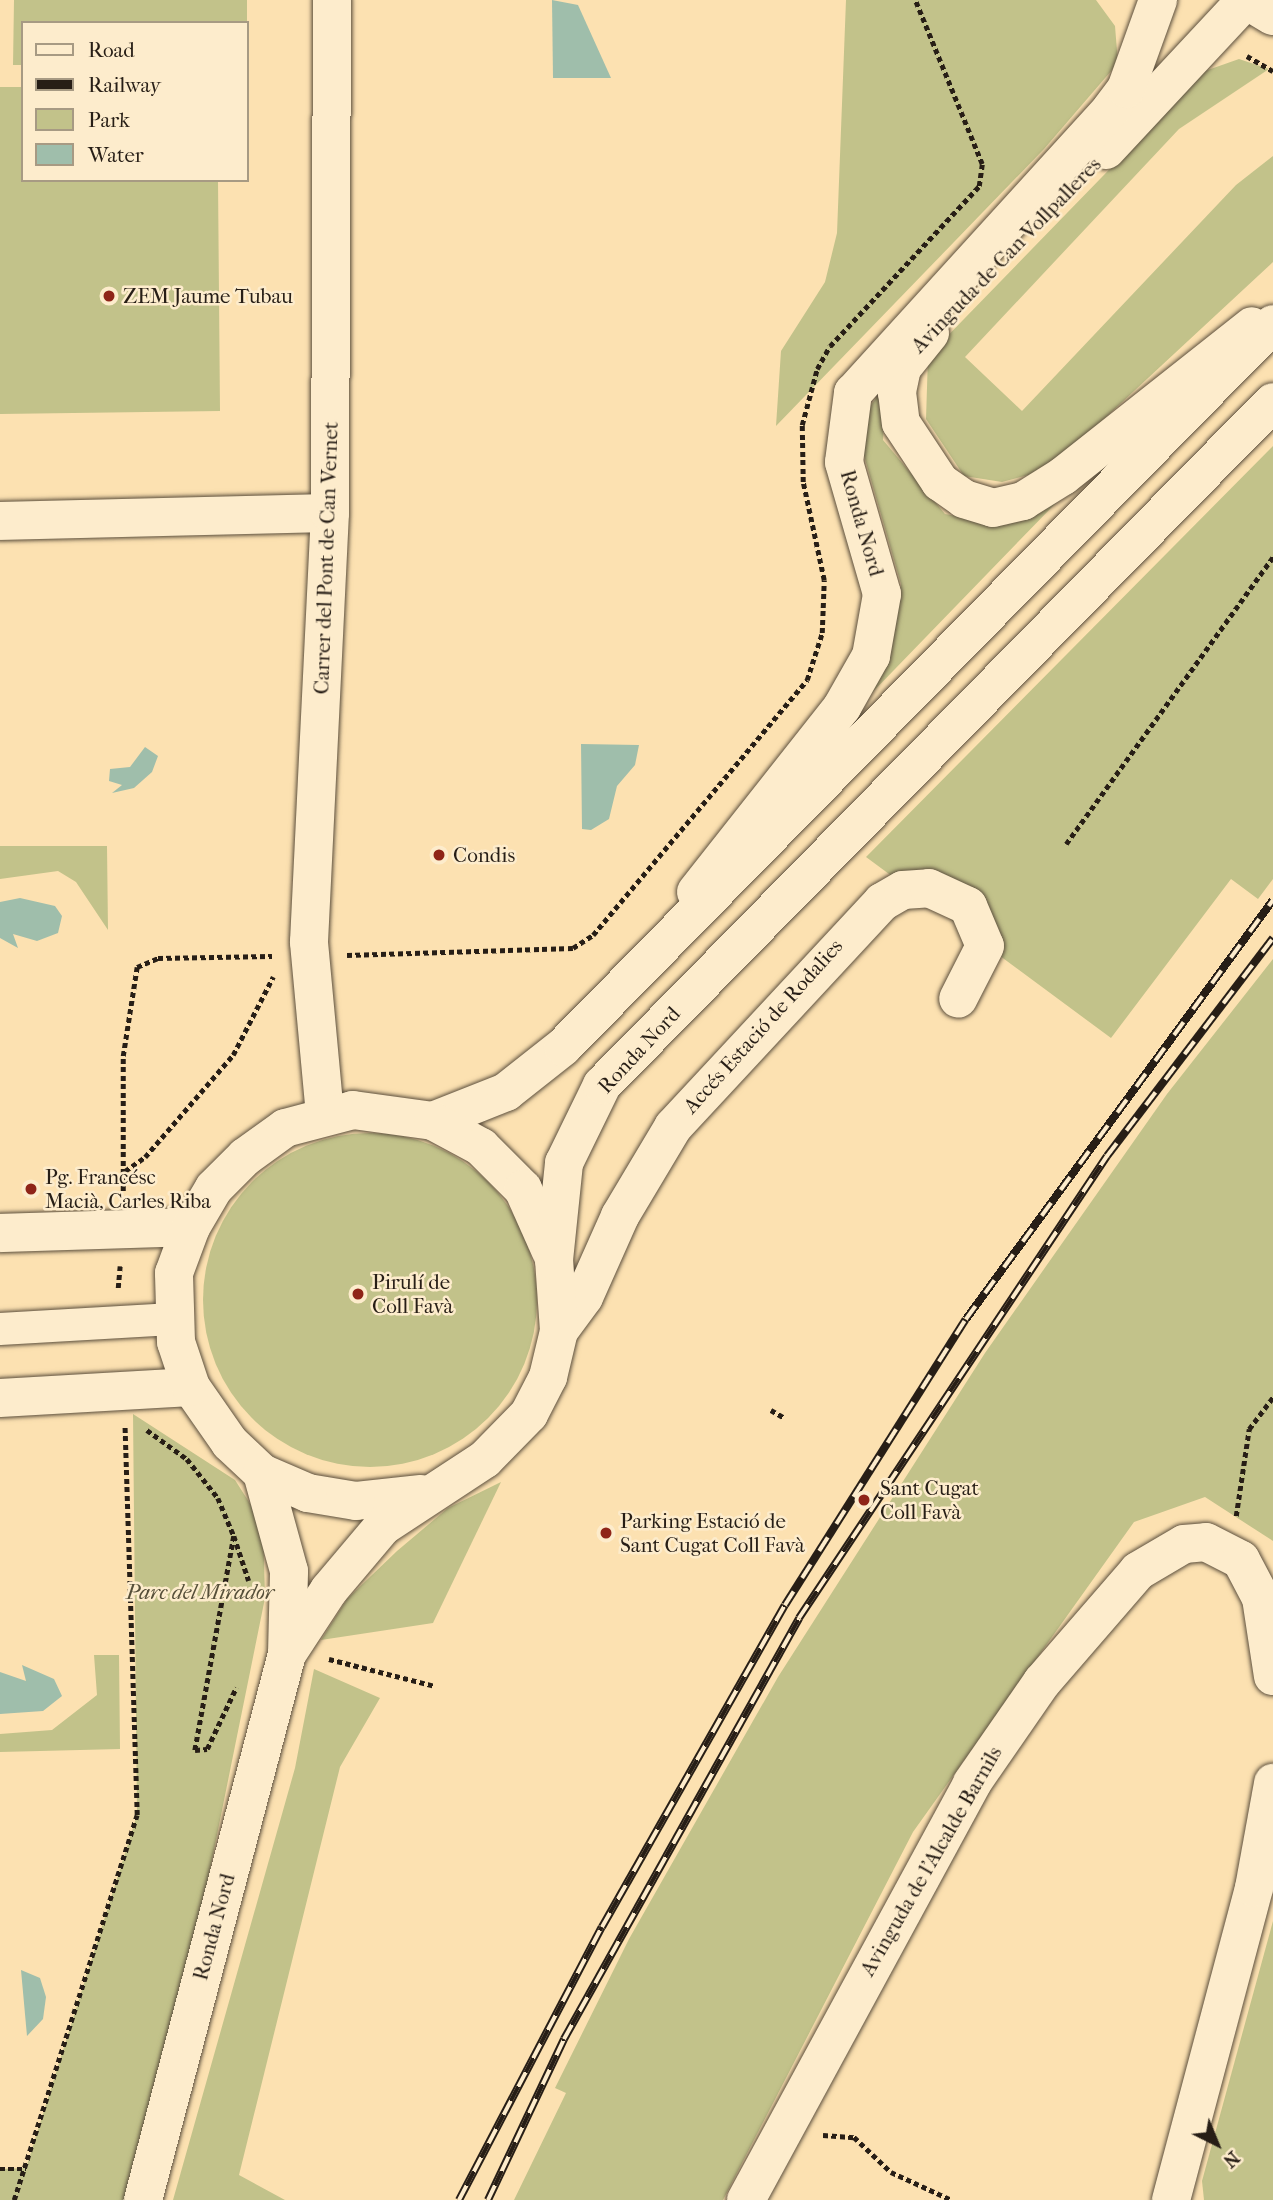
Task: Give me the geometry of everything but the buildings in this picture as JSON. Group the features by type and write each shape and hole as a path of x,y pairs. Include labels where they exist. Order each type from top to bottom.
{"street":[{"name":"Carrer del Pont de Can Vernet","path":"325,1115 310,956 330,513 332,0"},
{"name":"Ronda Nord","path":"620,989 842,707 871,656 882,594 844,462 853,393 1111,109 1126,89 1158,0"},
{"path":"1246,0 1273,16"},
{"name":"Avinguda de Can Vollpalleres","path":"1246,0 912,352 897,392 901,423 940,482 964,499 993,508 1023,501 1273,309"},
{"name":"Ronda Nord","path":"433,1121 477,1107 529,1077 620,989 1273,324"},
{"name":"Ronda Nord","path":"143,2200 305,1656 365,1545 426,1493 485,1459 529,1414 548,1377 559,1331 554,1260 564,1163 602,1085 1273,402"},
{"path":"0,521 330,513"},
{"name":"Accés Estació de Rodalies","path":"559,1331 584,1297 620,1216 673,1127 882,902 903,890 929,888 968,906 985,946 958,999"},
{"name":"Ronda Nord","path":"426,1493 375,1501 331,1499 262,1473 230,1443 191,1387 173,1319 174,1273 191,1227 214,1188 245,1157 285,1128 325,1115 353,1110 433,1121 503,1165 538,1215 554,1260"},
{"path":"0,1233 121,1233 191,1227"},
{"path":"0,1329 173,1319"},
{"path":"0,1398 125,1406 191,1387"},
{"name":"Ronda Nord","path":"262,1473 289,1571 305,1656"},
{"name":"Avinguda de l'Alcalde Barnils","path":"746,2200 784,2123 972,1783 1042,1682 1162,1553 1206,1542 1226,1548"},
{"path":"1226,1548 1254,1576 1273,1676"},
{"path":"1171,2200 1254,1888 1273,1783"}],"path":[{"path":"310,956 573,948 593,935 807,680 822,633 824,580 803,482 802,436 817,369 830,345 979,186 982,164 915,0"},
{"path":"1066,844 1273,557"},
{"path":"121,1233 124,1171 123,1056 138,967 158,958 281,956 233,1055 145,1157 124,1171"},
{"path":"1226,1548 1245,1486 1249,1429 1273,1397"},
{"path":"125,1406 187,1459 218,1499 253,1593"},
{"path":"14,2200 137,1815 125,1406"},
{"path":"771,1410 785,1418"},
{"path":"234,1536 195,1750 207,1748 241,1678"},
{"path":"305,1656 436,1686"},
{"path":"784,2123 815,2135 854,2137 891,2172 952,2200"},
{"path":"0,2169 26,2169"}],"green space":[{"path":"14,0 247,0 247,21 21,21 21,65 13,65"},
{"path":"846,0 1096,0 1115,26 1118,63 1044,149 776,426 781,351 825,282 837,233"},
{"path":"1239,59 1269,69 1179,129 965,357 1022,411 1236,185 1273,156 1273,262 1050,469 1002,482 964,476 926,419 928,356 1205,71"},
{"name":"ZEM Jaume Tubau","path":"0,87 21,87 21,182 218,182 220,411 0,414"},
{"path":"886,385 883,440 945,514 1006,525 1082,476 864,701 895,628 901,584 861,445 865,413"},
{"path":"1273,446 1273,879 1258,899 1231,879 1111,1038 866,857"},
{"path":"0,846 107,846 108,930 76,882 58,871 0,879"},
{"path":"1273,959 1273,1541 1205,1497 1134,1522 913,1832 723,2200 514,2200 566,2093 555,2088 629,1939 778,1677 985,1353 1167,1094"},
{"path":"370,1133 403,1136 434,1146 463,1161 488,1182 509,1207 524,1236 534,1267 537,1300 534,1333 524,1364 509,1393 488,1418 463,1439 434,1454 403,1464 370,1467 337,1464 306,1454 277,1439 252,1418 231,1393 216,1364 206,1333 203,1300 206,1267 216,1236 231,1207 252,1182 277,1161 306,1146 337,1136"},
{"name":"Parc del Mirador","path":"133,1414 235,1480 263,1524 265,1598 143,2200 0,2200 0,2169 26,2168 137,1815"},
{"path":"501,1482 433,1623 321,1640 347,1599 397,1551 448,1508"},
{"path":"94,1655 119,1655 120,1749 0,1752 0,1734 52,1730 97,1695"},
{"path":"314,1669 380,1698 340,1767 239,2175 285,2200 173,2200 295,1768"},
{"path":"1273,1921 1273,2200 1204,2200 1202,2181"}],"water":[{"path":"552,0 578,5 611,78 553,78"},
{"path":"581,744 639,745 635,765 617,786 609,819 591,830 582,829"},
{"path":"145,747 158,756 152,772 134,788 112,793 122,785 109,781 110,769 130,767"},
{"path":"20,898 55,906 62,916 58,933 37,941 13,934 18,948 0,938 0,902"},
{"path":"22,1665 54,1679 62,1696 43,1711 0,1714 0,1672 26,1681"},
{"path":"21,1970 40,1978 46,1997 43,2019 27,2036"}],"railway":[{"path":"459,2200 602,1927 785,1605 966,1319 1273,900"},
{"path":"488,2200 564,2039 799,1618 1107,1156 1273,938"}],"place":[{"name":"ZEM Jaume Tubau","path":"109,296"},
{"name":"Condis","path":"439,855"},
{"name":"Pg. Francésc Macià, Carles Riba","path":"31,1189"},
{"name":"Pirulí de Coll Favà","path":"358,1294"},
{"name":"Sant Cugat Coll Favà","path":"864,1500"},
{"name":"Parking Estació de Sant Cugat Coll Favà","path":"606,1533"}]}
